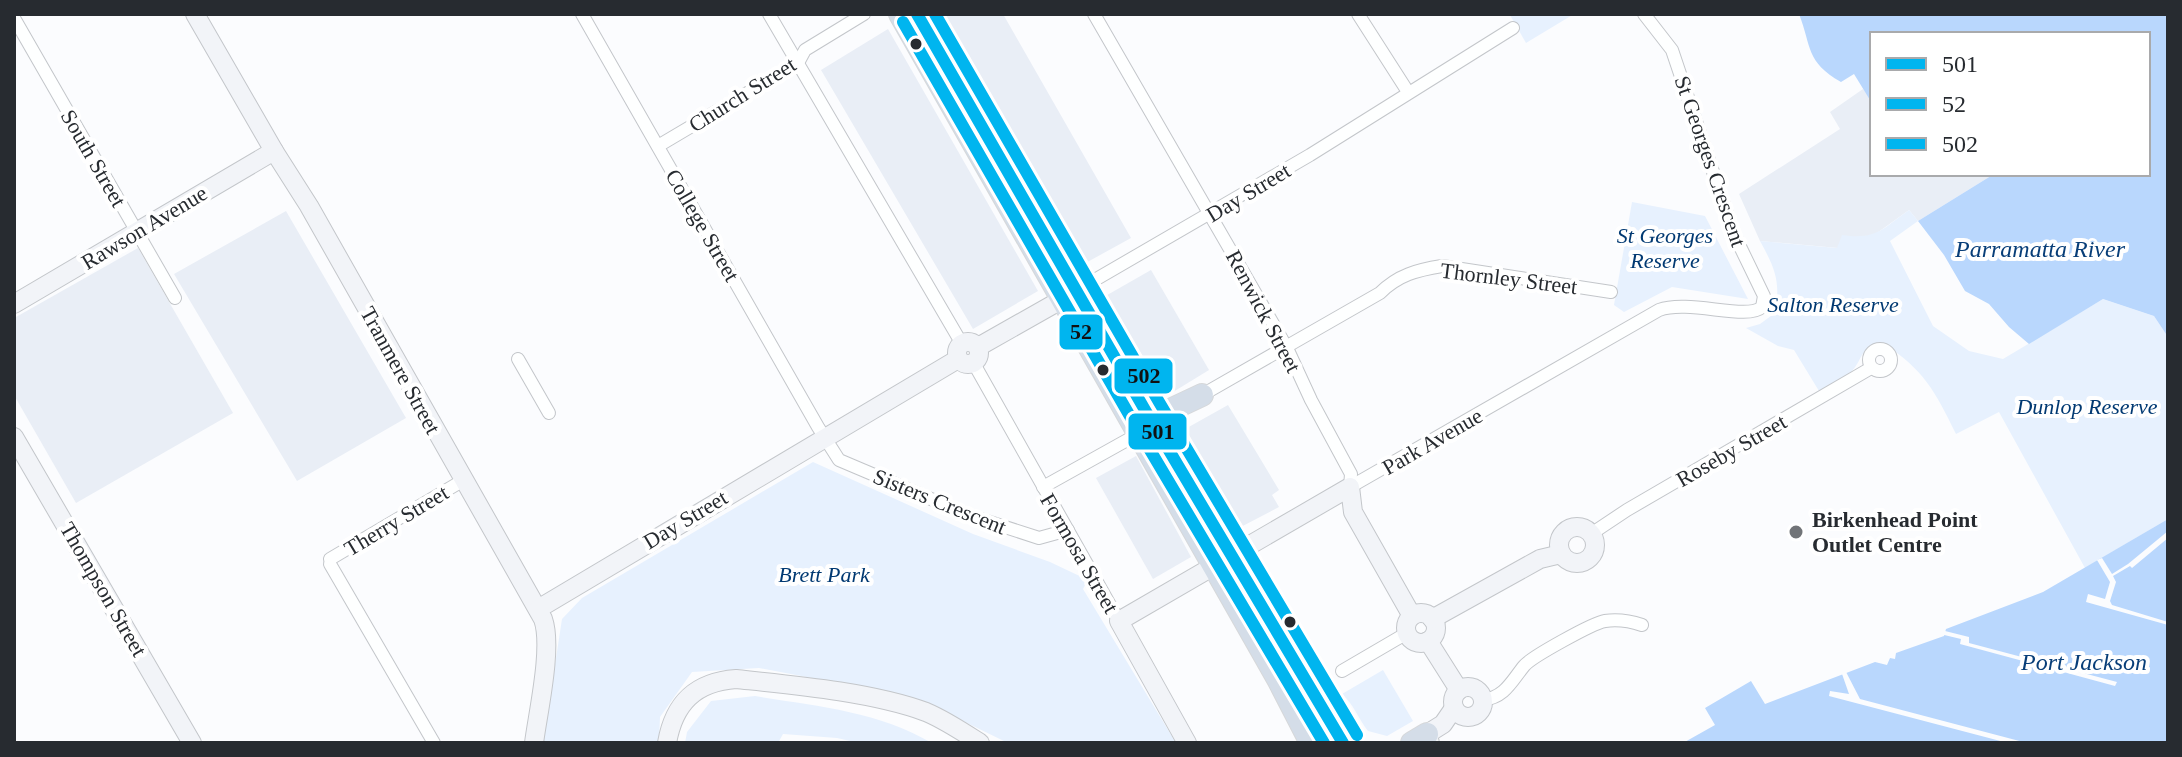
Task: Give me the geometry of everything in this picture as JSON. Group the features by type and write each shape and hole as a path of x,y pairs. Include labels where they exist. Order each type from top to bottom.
{"highway":[{"path":"900,14 1069,295 1145,410 1223,561 1304,741"},
{"path":"917,14 1069,295 1138,434 1337,734 1358,743"},
{"path":"1145,410 1168,411 1202,395"}],"street":[{"name":"Tranmere Street","path":"195,14 309,206 462,481 538,609 546,640 534,743"},
{"name":"College Street","path":"582,14 824,437"},
{"name":"Formosa Street","path":"769,14 968,353 1187,743"},
{"name":"Church Street","path":"658,146 798,63 805,50 864,14"},
{"name":"Renwick Street","path":"1094,14 1287,348 1351,474 1353,512 1410,624"},
{"path":"1358,14 1408,92"},
{"name":"St Georges Crescent","path":"1644,14 1672,50 1734,234 1764,296 1762,307 1757,312"},
{"name":"South Street","path":"14,18 175,298"},
{"name":"Day Street","path":"538,609 824,437 1211,214 1513,28"},
{"name":"Rawson Avenue","path":"14,304 274,151"},
{"name":"Thornley Street","path":"1202,395 1380,293 1392,281 1417,270 1442,266 1611,292"},
{"name":"Park Avenue","path":"1119,621 1659,310 1689,305 1757,312"},
{"path":"518,359 549,413"},
{"name":"Roseby Street","path":"1591,534 1871,368"},
{"path":"1043,487 1138,434"},
{"name":"Thompson Street","path":"14,437 192,743"},
{"name":"Sisters Crescent","path":"824,437 839,460 971,516 1039,538 1068,530"},
{"name":"Therry Street","path":"434,743 330,562 462,481"},
{"path":"1575,527 1591,534 1594,551 1586,560 1569,561 1561,554 1559,542 1564,532 1575,527"},
{"path":"1432,619 1540,559 1561,554"},
{"path":"1342,671 1421,613 1432,619 1435,631 1428,641"},
{"path":"1483,700 1506,690 1525,664 1594,623 1623,620 1642,625"},
{"path":"1410,624 1413,641 1428,641"},
{"path":"1428,641 1459,690"},
{"path":"667,743 677,713 690,696 702,686 717,680 736,679 902,704 928,713 980,743"},
{"path":"1459,712 1453,700 1459,690 1467,687 1476,689 1483,700"},
{"path":"1428,741 1449,718 1459,712 1478,713 1483,700"}],"shaded area":[{"path":"936,14 1003,14 1131,238 1082,265"},
{"path":"888,29 1038,291 973,329 821,70"},
{"path":"1863,89 1870,97 1870,176 1991,176 1918,221 1909,210 1877,233 1838,248 1760,241 1739,194 1840,129 1830,112"},
{"path":"286,211 406,418 297,481 174,274"},
{"path":"138,248 233,413 76,503 14,395 14,323 16,317"},
{"path":"1151,270 1209,370 1160,400 1102,298"},
{"path":"1228,405 1279,490 1272,495 1279,507 1235,530 1178,433"},
{"path":"1136,456 1191,557 1153,579 1096,478"}],"green space":[{"path":"1512,14 1574,14 1526,43"},
{"name":"St Georges Reserve","path":"1632,202 1705,216 1748,299 1672,287 1624,312 1614,305"},
{"name":"Dunlop Reserve","path":"1909,210 1918,221 1890,241 1933,326 1969,351 2003,359 2103,299 2154,316 2168,337 2168,519 2085,568 1999,412 1956,434 1942,405 1919,372 1883,343 1869,347 1849,374 1819,391 1794,350 1778,346 1746,328 1760,324 1775,313 1775,276 1760,241 1837,248 1842,235 1871,234 1885,228"},
{"name":"Brett Park","path":"813,462 973,534 1050,562 1088,580 1083,589 1176,743 1008,743 928,704 759,668 692,672 660,717 659,743 543,743 562,619 582,598"},
{"path":"1383,670 1413,721 1387,736 1368,731 1342,694"},
{"path":"755,696 868,717 932,743 859,743 783,734 778,743 685,743 687,732 711,701"}],"water":[{"name":"Parramatta River","path":"1799,14 2168,14 2168,337 2154,316 2103,299 2029,344 1989,304 1965,291 1944,255 1918,221 1991,176 2150,176 2150,32 1870,32 1870,100 1854,74 1841,82 1821,67 1811,52"},
{"name":"Port Jackson","path":"2168,519 2168,743 1683,743 1715,725 1705,708 1751,681 1765,704 1875,662 1887,665 1890,658 1895,659 1896,653 1944,636 1946,629 2043,592"}],"pier":[{"path":"2168,531 2168,538 2132,568 2130,566 2113,576 2116,582 2110,601 2112,605 2168,622 2168,625 2086,602 2088,594 2105,599 2110,582 2097,560 2102,558 2112,574"},
{"path":"1941,630 1969,637 1969,643 2117,682 2115,686 1960,644 1961,639 1940,634"},
{"path":"1845,670 1860,699 2027,743 2008,743 1829,696 1830,691 1849,694 1841,671"}],"transit line":[{"name":"501","path":"917,14 1145,410 1343,743"},
{"name":"502","path":"935,14 1159,402 1357,735"},
{"name":"52","path":"903,22 1131,418 1324,743"}],"place":[{"name":"Birkenhead Point Outlet Centre","path":"1796,532"}],"park label":[{"name":"Salton Reserve","path":"1833,304"}]}
